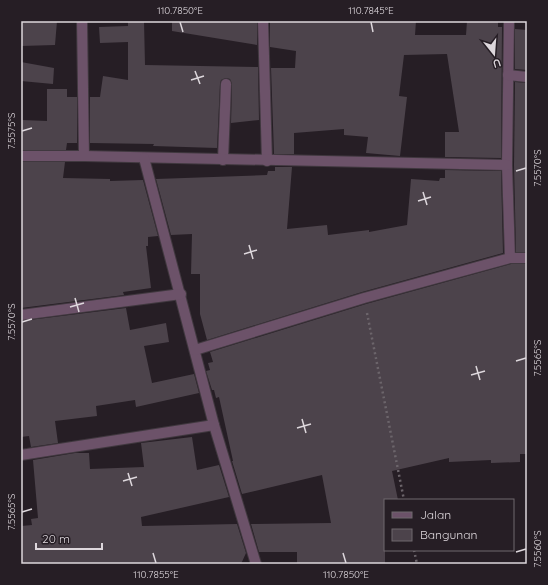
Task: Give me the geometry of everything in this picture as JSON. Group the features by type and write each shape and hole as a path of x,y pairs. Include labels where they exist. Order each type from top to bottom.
{"street":[{"path":"82,21 84,156"},
{"path":"263,21 267,161"},
{"path":"509,21 507,165 510,258"},
{"path":"508,75 527,77"},
{"path":"222,160 226,84"},
{"path":"21,156 507,165"},
{"path":"144,158 181,294 214,425 256,564"},
{"path":"195,350 364,298 510,258 527,258"},
{"path":"21,315 181,294"},
{"path":"21,455 214,425"}],"path":[{"path":"364,298 404,499"},
{"path":"414,551 417,564"}],"building":[{"path":"21,21 57,21 55,45 21,46"},
{"path":"128,21 144,21 145,65 258,67 259,120 231,123 232,84 230,79 226,78 221,80 220,84 217,148 153,146 154,144 90,143 90,97 100,97 103,76 128,80 128,42 100,43 99,27 128,26"},
{"path":"172,21 257,21 257,45 172,31"},
{"path":"270,21 416,21 415,35 466,35 467,21 498,21 498,27 502,27 501,158 445,157 445,132 459,132 447,54 404,55 399,96 407,97 400,156 366,153 368,137 344,135 344,129 294,133 294,154 274,154 271,68 295,68 296,51 270,47"},
{"path":"515,29 527,30 527,70 515,69"},
{"path":"21,62 54,68 53,84 21,81"},
{"path":"515,82 527,83 527,252 516,252 514,165"},
{"path":"47,89 67,89 67,97 77,97 77,143 67,143 66,150 21,150 22,120 47,121"},
{"path":"21,162 65,162 63,178 110,179 110,181 143,180 158,236 148,237 148,246 146,246 151,288 123,292 124,295 21,308"},
{"path":"275,167 292,167 287,229 327,225 328,235 369,230 369,232 407,225 411,179 439,181 440,178 445,178 445,170 501,171 503,253 362,292 207,340 200,314 200,274 191,274 192,234 171,235 156,179 267,175 268,171 275,171"},
{"path":"511,264 527,264 527,454 520,454 520,462 491,463 491,460 449,462 449,458 392,471 398,499 384,499 385,564 297,564 297,552 259,552 251,524 331,523 322,475 242,494 232,461 219,397 216,398 214,390 212,390 206,371 210,370 208,363 213,362 210,352 366,304"},
{"path":"126,308 130,330 166,323 169,342 144,346 152,383 194,374 199,393 136,407 135,400 96,406 97,416 55,421 58,443 31,447 29,436 21,437 21,321"},
{"path":"192,437 197,470 219,465 229,497 141,517 142,526 237,524 246,553 241,564 21,564 21,526 32,525 31,519 38,518 33,460 75,453 89,453 90,469 144,467 141,443"}]}
